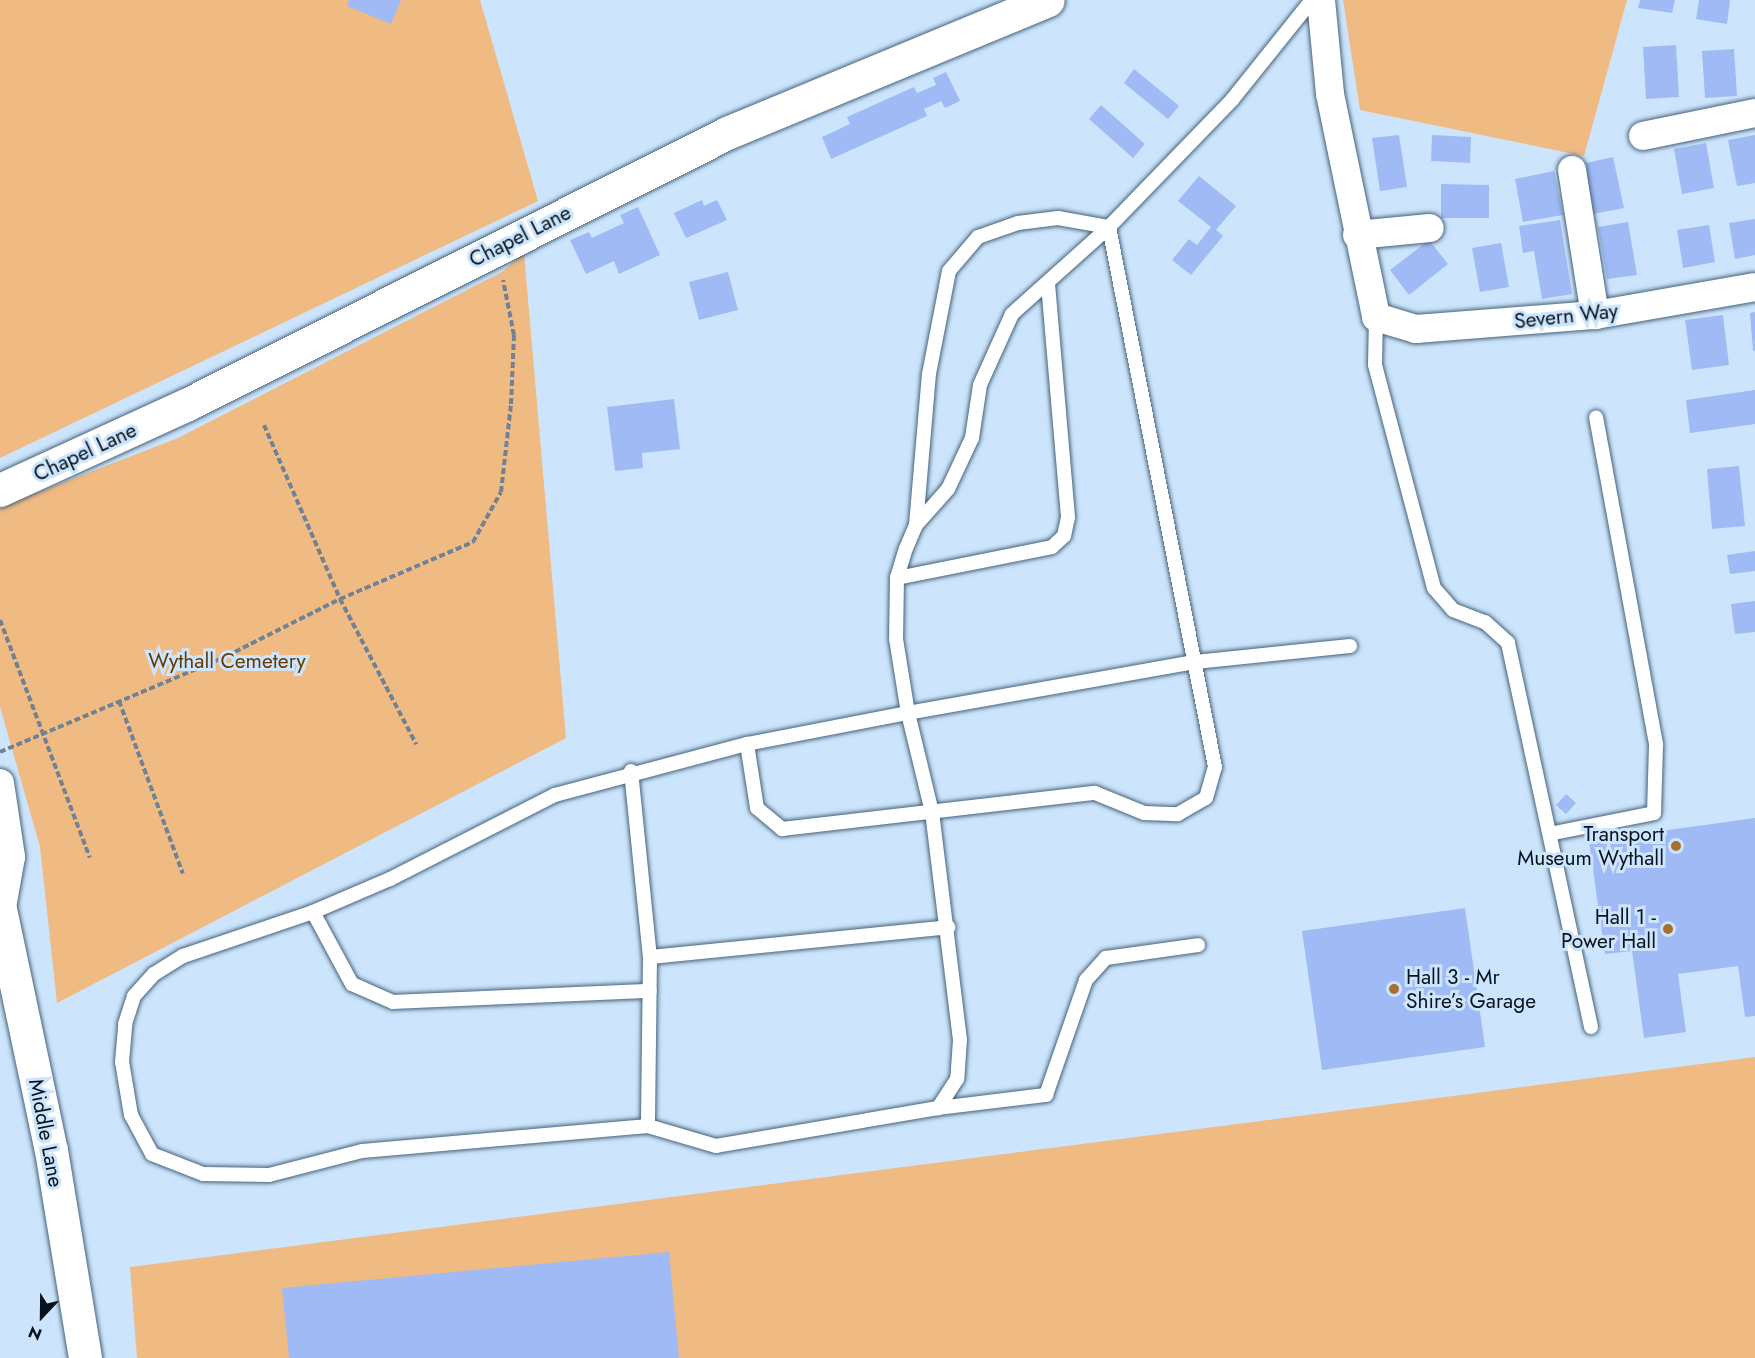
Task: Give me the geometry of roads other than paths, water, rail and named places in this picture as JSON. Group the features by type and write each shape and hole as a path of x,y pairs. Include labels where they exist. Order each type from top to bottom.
{"street":[{"name":"Chapel Lane","path":"0,490 186,405 727,133 1048,0"},
{"path":"1321,0 1330,94 1376,317"},
{"path":"1642,136 1755,113"},
{"path":"1572,170 1595,315"},
{"path":"1358,235 1430,228"},
{"name":"Severn Way","path":"1376,317 1416,329 1595,315 1755,287"},
{"path":"0,783 11,857 1,911"},
{"name":"Middle Lane","path":"1,911 51,1150 85,1358"}],"lane":[{"path":"916,525 948,489 972,438 980,385 1012,314 1109,227 1232,100 1312,0"},
{"path":"938,1108 957,1080 960,1040 948,927 932,812 908,712 896,639 897,578 916,525 929,374 949,271 978,237 1018,223 1058,218 1109,227"},
{"path":"747,744 757,808 782,829 1095,793 1144,813 1178,814 1206,798 1215,767 1109,227"},
{"path":"897,578 1052,547 1064,536 1068,517 1048,284"},
{"path":"1376,317 1375,365 1434,588 1453,609 1485,622 1508,643 1554,833 1592,1027"},
{"path":"1554,833 1654,813 1656,744 1596,417"},
{"path":"1198,945 1106,958 1086,980 1046,1095 938,1108 716,1146 648,1126 362,1151 269,1175 203,1174 152,1154 131,1115 122,1062 134,996 154,974 183,956 313,912 555,795 631,771 747,744 908,712 1195,662 1350,646"},
{"path":"631,771 650,957 648,1126"},
{"path":"313,912 352,984 393,1002 650,990"},
{"path":"650,957 948,927"}],"place":[{"name":"Transport Museum Wythall","path":"1676,846"},
{"name":"Hall 1 - Power Hall","path":"1668,929"},
{"name":"Hall 3 - Mr Shire’s Garage","path":"1394,989"}],"park label":[{"name":"Wythall Cemetery","path":"227,661"}]}
